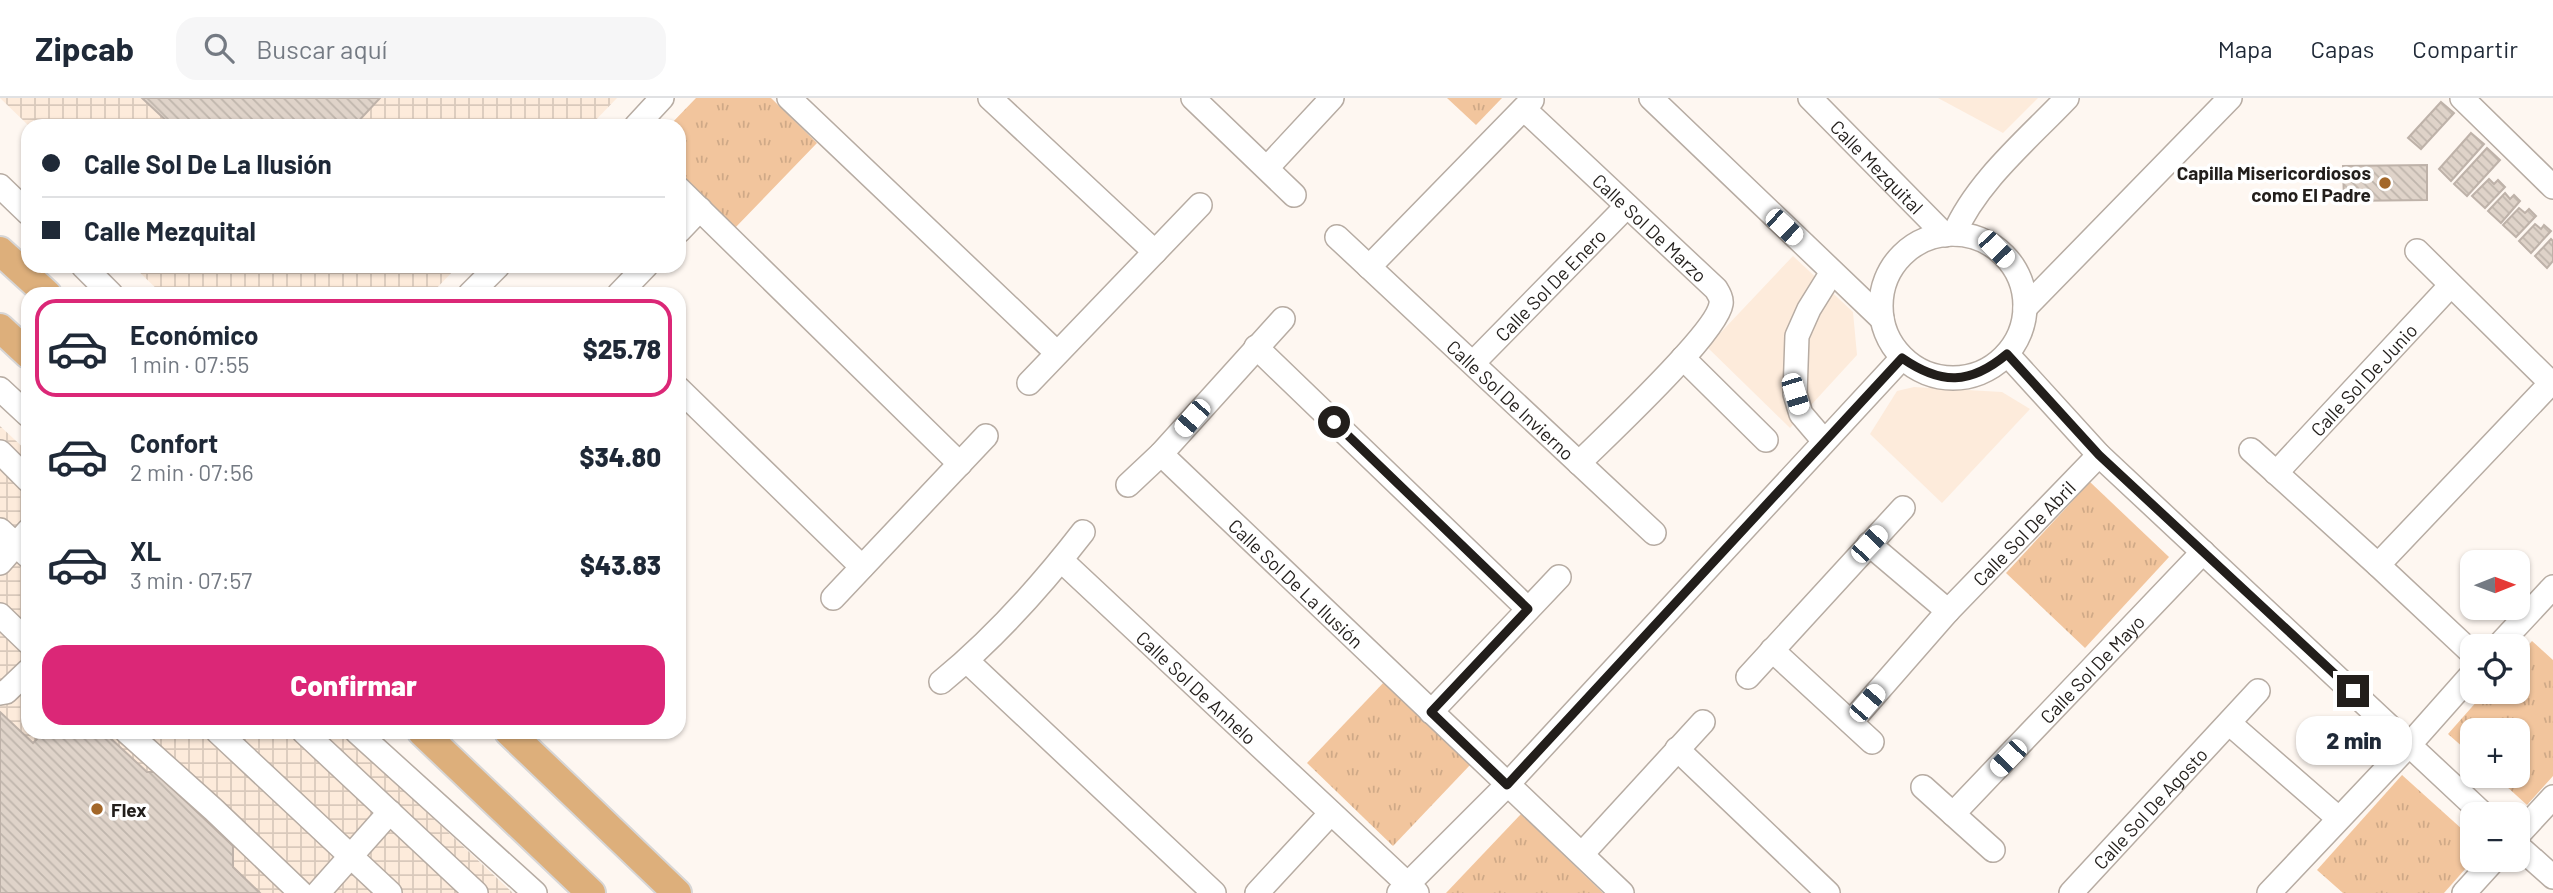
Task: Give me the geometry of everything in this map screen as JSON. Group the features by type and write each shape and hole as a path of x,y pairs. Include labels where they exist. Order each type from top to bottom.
{"main road":[{"path":"0,251 21,270"},
{"path":"24,273 39,287"},
{"path":"0,328 21,348"},
{"path":"429,739 591,893"},
{"path":"516,739 677,893"}],"street":[{"path":"642,119 662,98"},
{"path":"990,98 1155,252"},
{"path":"1193,98 1294,195"},
{"path":"1267,168 1332,98"},
{"path":"1651,98 1882,319"},
{"name":"Calle Mezquital","path":"1810,98 1950,234"},
{"path":"1950,234 1979,191 2067,98"},
{"path":"2025,308 2230,98"},
{"path":"2462,98 2553,187"},
{"path":"792,99 1057,354"},
{"path":"1369,267 1529,104"},
{"name":"Calle Sol De Marzo","path":"1529,104 1627,206 1716,289 1721,298 1715,318 1683,358 1579,463"},
{"path":"0,186 21,206"},
{"path":"686,196 960,464"},
{"path":"1029,383 1200,205"},
{"name":"Calle Sol De Enero","path":"1473,363 1627,206"},
{"path":"686,224 700,209"},
{"path":"1950,234 1976,238 1996,249 2012,265 2022,286 2025,308 2020,333 2007,354 1989,369 1967,377 1944,378 1922,372 1902,358 1889,341 1882,319 1881,296 1889,273 1903,254 1922,241 1950,234"},
{"name":"Calle Sol De Invierno","path":"1338,237 1654,533"},
{"path":"2378,565 2552,384 2417,251"},
{"path":"1824,441 1801,414 1795,394 1795,368 1797,337 1809,309 1832,272"},
{"path":"90,273 104,287"},
{"path":"477,287 491,273"},
{"path":"626,287 639,273"},
{"name":"Calle Sol De Junio","path":"2276,473 2450,286"},
{"path":"1128,485 1161,454 1283,319"},
{"path":"1256,347 1528,609"},
{"path":"2007,354 2099,455 2470,802"},
{"path":"1683,358 1766,440"},
{"path":"1408,890 1902,358"},
{"path":"0,389 21,408"},
{"path":"686,396 862,568"},
{"path":"833,598 986,436"},
{"path":"2251,450 2460,642"},
{"path":"0,452 21,473"},
{"name":"Calle Sol De La Ilusión","path":"1161,454 1622,893"},
{"name":"Calle Sol De Abril","path":"1851,722 1948,611 2099,455"},
{"path":"1748,677 1903,508"},
{"path":"941,682 967,661 1061,560 1083,532"},
{"path":"0,562 18,540"},
{"path":"1869,544 1948,611"},
{"name":"Calle Sol De Mayo","path":"1953,814 2203,552"},
{"name":"Calle Sol De Anhelo","path":"1061,560 1331,813 1408,890"},
{"path":"1431,712 1559,577"},
{"path":"2509,634 2553,587"},
{"path":"0,615 21,635"},
{"path":"1772,650 1872,742"},
{"path":"967,661 1214,893"},
{"path":"0,693 6,692 21,678"},
{"path":"2269,893 2460,688"},
{"name":"Calle Sol De Agosto","path":"2071,893 2258,691"},
{"path":"1582,853 1703,722"},
{"path":"2229,723 2339,817"},
{"path":"135,739 215,810 301,893"},
{"path":"226,739 390,893"},
{"path":"312,739 476,893"},
{"path":"365,739 535,893"},
{"path":"1677,750 1828,893"},
{"path":"1923,787 1993,850"},
{"path":"2530,822 2553,797"},
{"path":"318,893 390,812"},
{"path":"1257,893 1331,813"},
{"path":"2530,857 2553,877"},
{"path":"2464,893 2483,872"}],"shaded area":[{"path":"0,98 617,98 597,119 22,119"},
{"path":"1938,98 2038,98 2003,133"},
{"path":"1793,256 1853,312 1857,355 1790,428 1707,347"},
{"path":"140,273 451,273 438,287 155,287"},
{"path":"1914,387 2002,392 2030,409 1942,503 1870,434 1897,391"},
{"path":"0,426 21,446 21,739 348,739 513,893 0,893"}],"green space":[{"path":"696,98 771,98 817,143 734,229 686,182 686,119 676,119"},
{"path":"1447,98 1502,98 1476,125"},
{"path":"2090,482 2169,557 2085,648 2006,573"},
{"path":"2532,641 2553,660 2553,776 2530,802 2524,802 2508,788 2530,788 2530,718 2462,718 2475,704 2530,704"},
{"path":"1385,681 1471,764 1393,846 1307,763"},
{"path":"2460,720 2460,745 2448,734"},
{"path":"2402,775 2460,827 2460,872 2463,872 2444,893 2343,893 2317,870"},
{"path":"1521,814 1603,893 1446,893"}],"building":[{"path":"142,98 380,98 360,119 164,119"},
{"path":"2441,102 2454,113 2421,149 2408,138"},
{"path":"2471,133 2484,144 2451,181 2439,169"},
{"path":"2487,148 2500,160 2467,196 2454,184"},
{"name":"Capilla Misericordiosos como El Padre","path":"2427,165 2427,200 2344,201 2343,166"},
{"path":"2489,179 2494,184 2498,180 2505,187 2485,208 2472,196"},
{"path":"2505,193 2510,199 2514,195 2520,201 2501,223 2488,211"},
{"path":"2519,208 2525,213 2529,209 2536,216 2516,237 2503,225"},
{"path":"2535,224 2541,229 2544,225 2551,231 2531,253 2519,241"},
{"path":"2551,239 2553,261 2547,268 2535,256"},
{"name":"Flex","path":"0,712 21,732 21,739 29,739 33,743 37,739 111,739 147,772 155,772 233,846 233,867 260,893 0,893"}],"place":[{"name":"Capilla Misericordiosos como El Padre","path":"2385,183"},
{"name":"Flex","path":"97,809"}],"route":[{"path":"1334,422 1528,609 1431,712 1507,785 1902,358 1922,372 1944,378 1967,377 1989,369 2007,354 2099,455 2353,691"}]}
